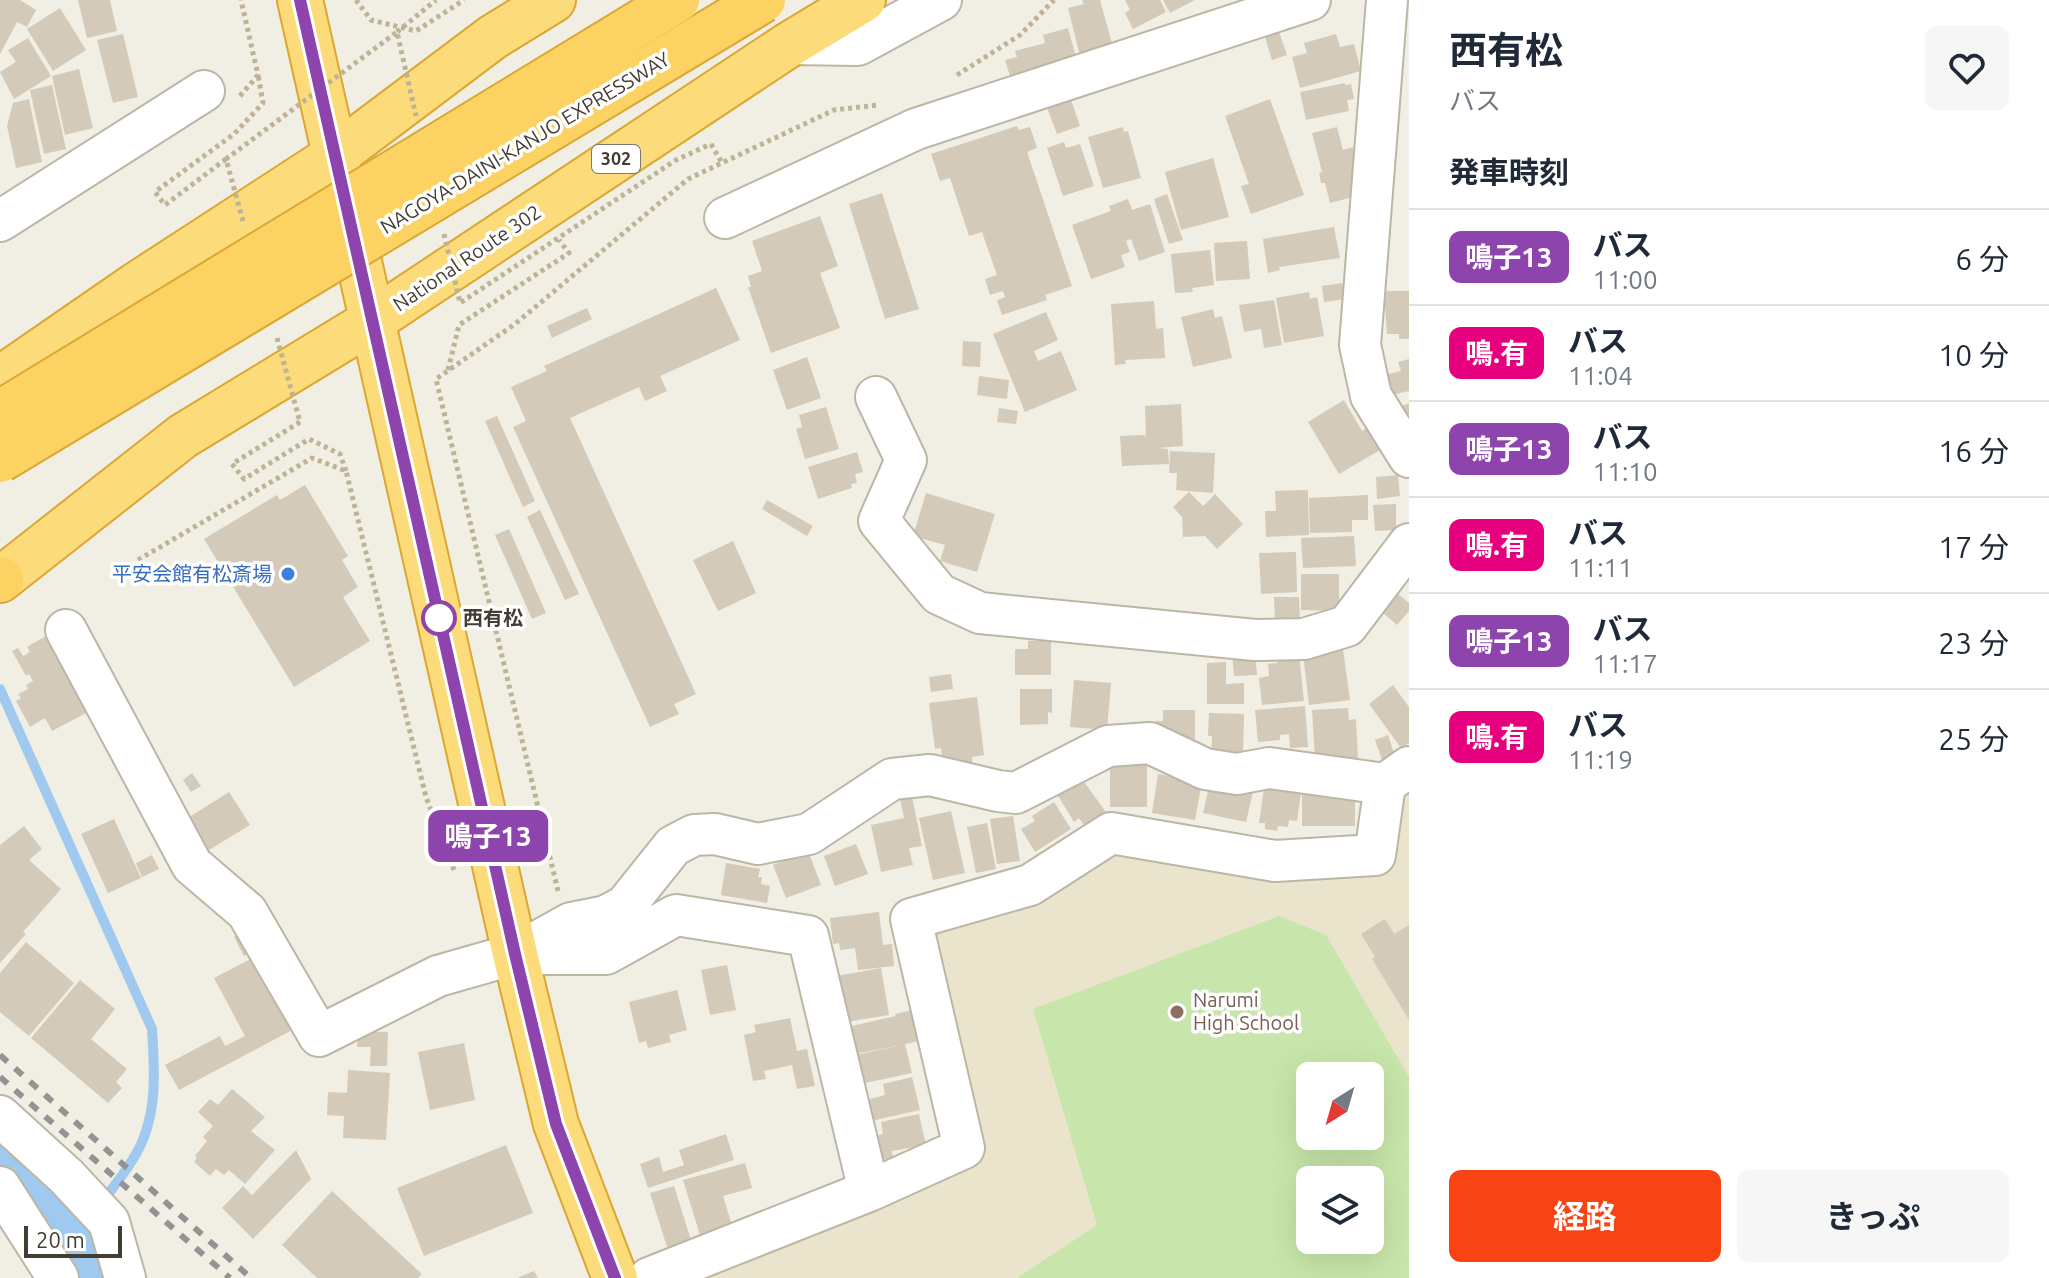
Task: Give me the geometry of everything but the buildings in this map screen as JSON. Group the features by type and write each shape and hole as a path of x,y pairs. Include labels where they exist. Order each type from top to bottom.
{"highway":[{"path":"300,0 556,1124 615,1278"},
{"path":"0,379 136,285 336,155 499,19 553,0"},
{"name":"NAGOYA-DAINI-KANJO EXPRESSWAY","path":"0,413 677,0"},
{"name":"NAGOYA-DAINI-KANJO EXPRESSWAY","path":"0,460 763,0"},
{"name":"National Route 302","path":"0,579 183,436 372,321 790,44 863,0"}],"street":[{"path":"790,44 858,45 941,0"},
{"path":"725,218 916,129 1310,0"},
{"path":"1387,0 1360,345 1371,396 1409,457"},
{"path":"0,221 204,91"},
{"path":"876,397 906,460 879,521 939,594 980,613 1255,640 1304,639 1347,626 1409,544"},
{"path":"66,630 192,865 247,912 319,1036 438,976 515,954 571,923 606,916 625,906 673,846 694,835 715,834 758,844 809,834 892,779 930,775 1016,793 1108,746 1150,743 1205,769 1237,774 1269,768 1397,776 1375,855 1275,861 1111,833 1030,885 911,919 964,1148 869,1191 649,1278"},
{"path":"515,954 606,954 676,915 808,936 869,1191"},
{"path":"0,1116 109,1222 125,1278"},
{"path":"0,1187 58,1278"}],"path":[{"path":"356,0 371,20 416,31 464,0"},
{"path":"397,32 436,0"},
{"path":"956,76 1020,35 1054,0"},
{"path":"226,159 165,205 155,192 234,134 263,103 258,75"},
{"path":"561,906 436,379 515,324 688,179 834,110 890,103"},
{"path":"711,144 722,163"},
{"path":"448,370 459,325 569,253 558,239"},
{"path":"300,422 232,464 244,479 309,439 340,454 426,797 456,876"},
{"path":"138,560 312,458 346,471"}],"shaded area":[{"name":"Narumi High School","path":"1409,789 1409,1278 699,1278 979,1158 929,948 941,926 1115,850 1386,862 1388,812"}],"green space":[{"path":"1279,916 1326,935 1409,1077 1409,1278 1017,1278 1097,1225 1033,1009"}],"waterway":[{"path":"0,689 152,1029 154,1079 147,1128 133,1159 103,1201"},
{"path":"0,1155 74,1229 99,1278"},
{"path":"74,1229 89,1215"}],"railway":[{"path":"0,1055 251,1278"},
{"path":"0,1077 230,1278"}],"bus line":[{"name":"鳴子13","path":"300,0 556,1124 615,1278"}],"place":[{"name":"平安会館有松斎場","path":"288,574"},
{"name":"西有松","path":"439,618"},
{"name":"Narumi High School","path":"1177,1012"}]}
